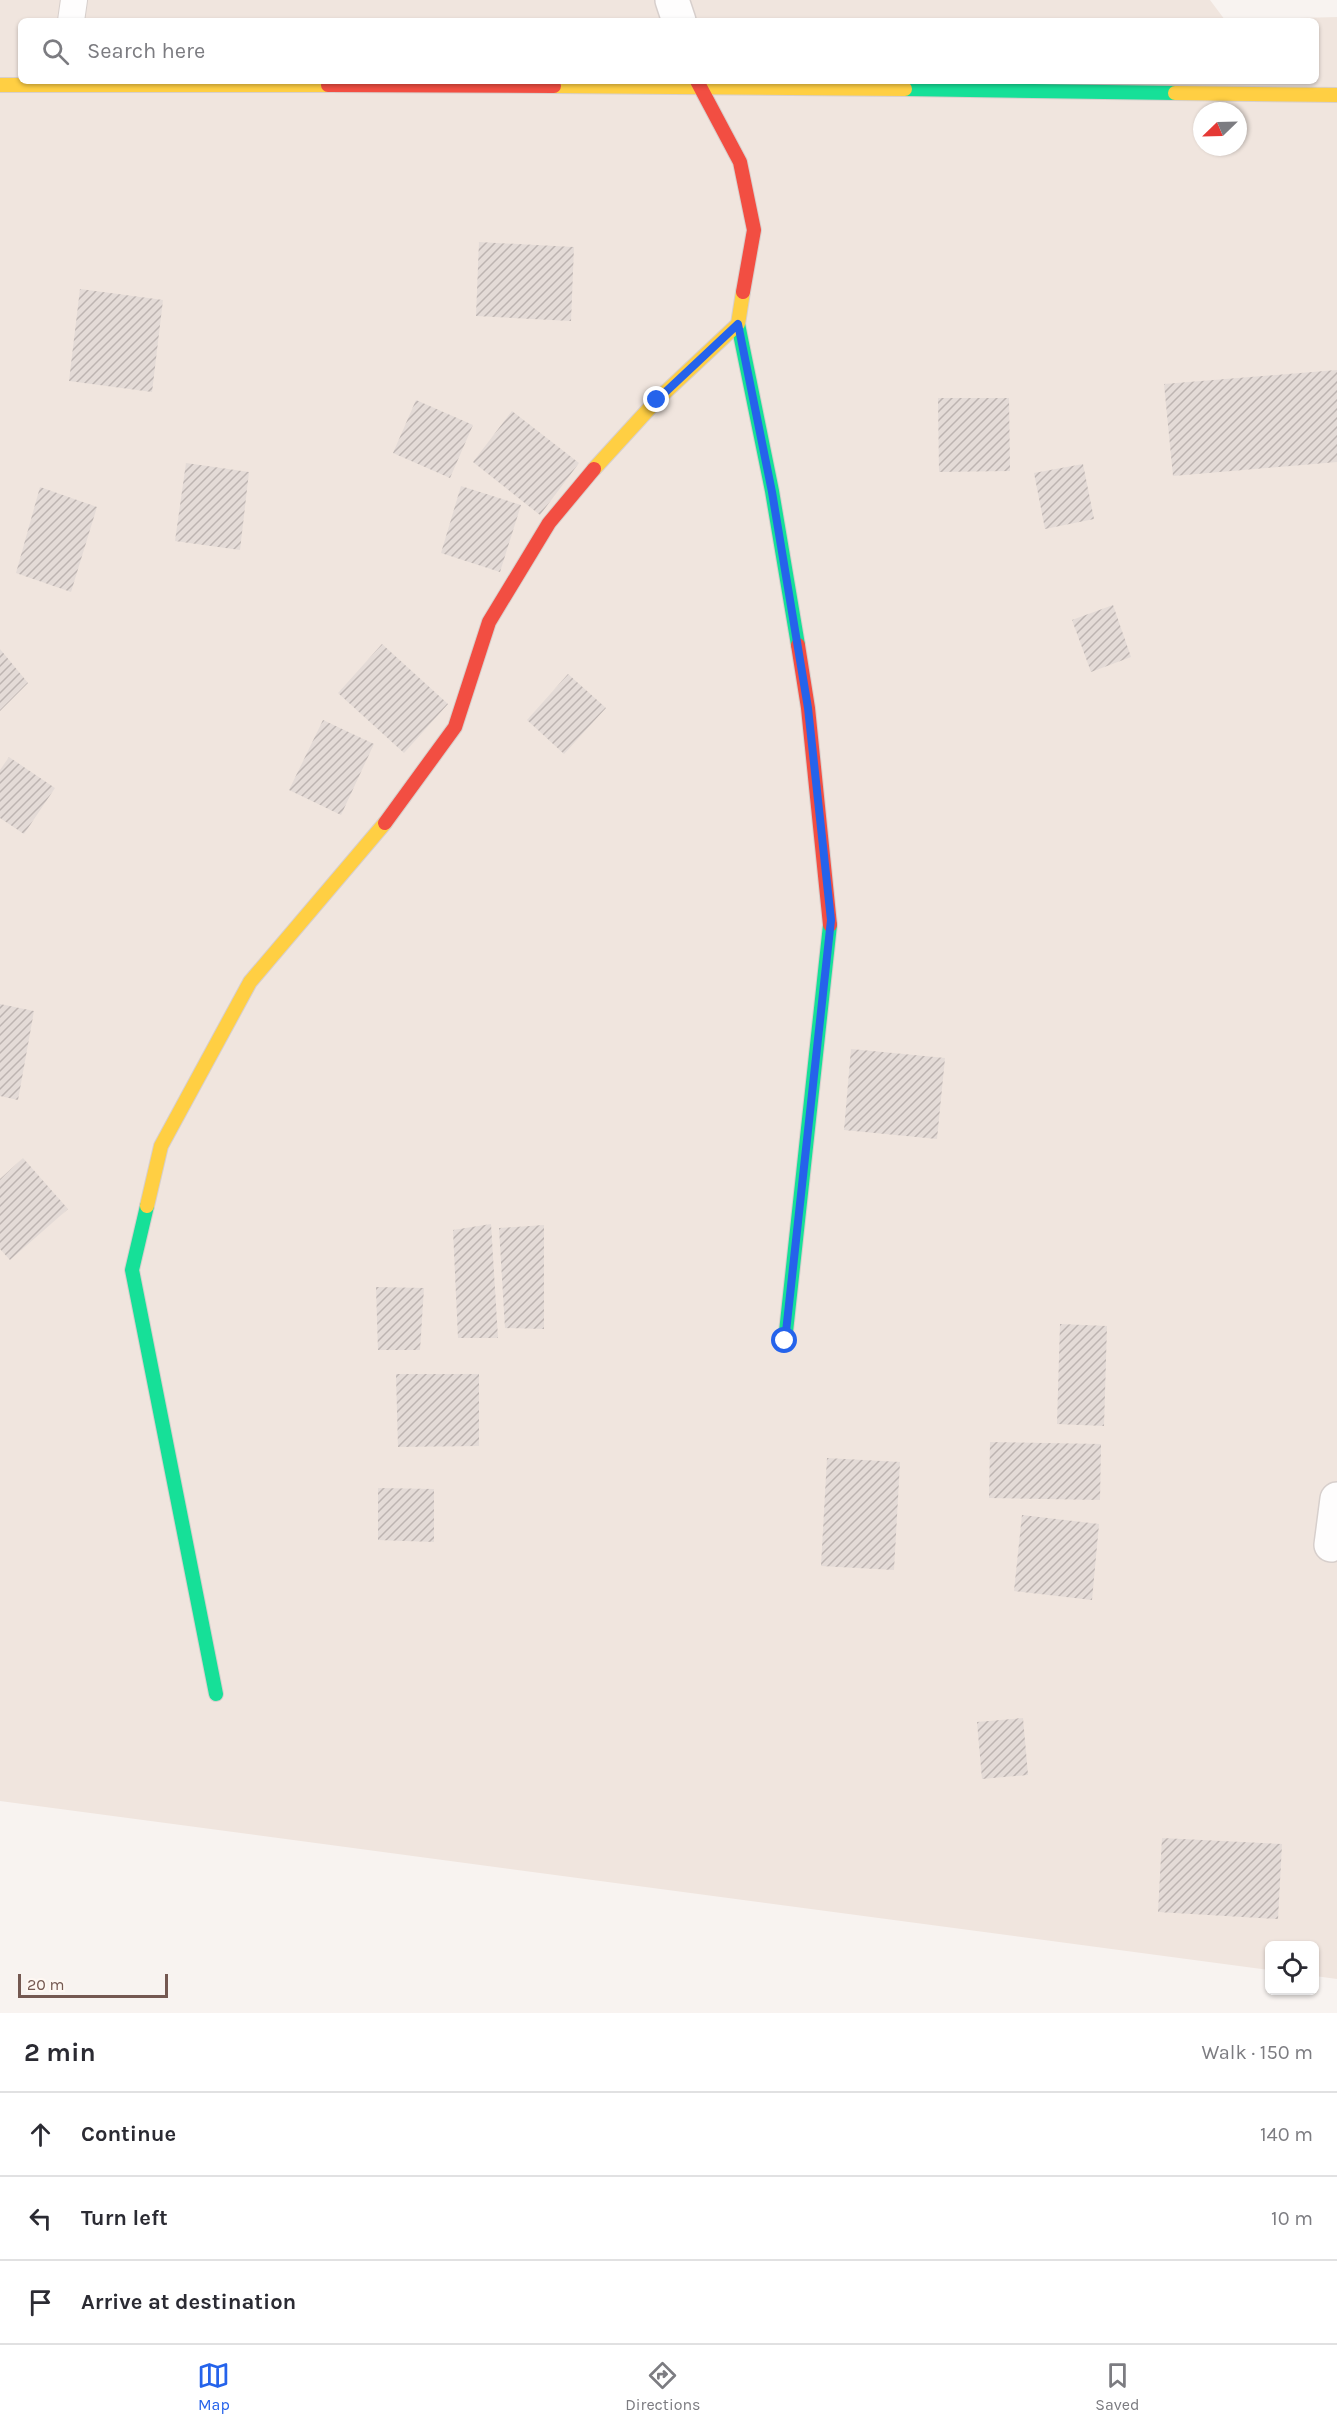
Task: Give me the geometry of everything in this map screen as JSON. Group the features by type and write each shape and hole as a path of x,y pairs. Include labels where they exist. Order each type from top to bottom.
{"main road":[{"path":"0,85 22,84"},
{"path":"785,1341 831,920 808,708 772,492 738,324 754,230 740,162 698,84 1337,95"},
{"path":"216,1694 132,1270 161,1146 250,982 377,834 454,727 489,622 549,523 604,457 657,400 738,324"}],"street":[{"path":"672,0 678,18"},
{"path":"1331,1545 1337,1499"}],"lane":[{"path":"71,18 74,0"}],"shaded area":[{"path":"0,0 1210,0 1224,18 18,18 18,84 1319,84 1319,18 1300,18 1337,17 1337,1979 1319,1977 1319,1941 1265,1941 1265,1969 0,1801"}],"building":[{"path":"479,242 574,247 571,321 476,316"},
{"path":"80,289 163,300 152,392 69,381"},
{"path":"1337,370 1337,462 1173,476 1164,384"},
{"path":"938,398 1009,398 1010,471 939,472"},
{"path":"416,400 473,425 450,478 393,453"},
{"path":"512,411 579,463 540,515 473,462"},
{"path":"186,463 249,472 240,550 175,541"},
{"path":"1083,464 1094,519 1045,529 1034,473"},
{"path":"461,486 521,505 500,572 441,553"},
{"path":"40,487 97,507 71,592 16,573"},
{"path":"1113,605 1131,657 1091,672 1072,620"},
{"path":"382,644 448,704 404,753 338,693"},
{"path":"0,649 28,683 0,711"},
{"path":"568,674 606,708 564,754 527,720"},
{"path":"323,720 374,744 341,815 289,790"},
{"path":"9,757 55,788 24,834 0,818 0,770"},
{"path":"0,1004 34,1011 18,1100 0,1096"},
{"path":"851,1049 945,1058 937,1139 844,1130"},
{"path":"23,1158 68,1209 10,1260 0,1249 0,1179"},
{"path":"491,1224 498,1338 458,1338 453,1230"},
{"path":"544,1225 544,1329 505,1328 499,1228"},
{"path":"376,1287 424,1288 420,1350 378,1350"},
{"path":"1060,1324 1107,1326 1104,1426 1057,1424"},
{"path":"396,1374 479,1374 479,1446 398,1447"},
{"path":"990,1442 1101,1444 1100,1500 989,1498"},
{"path":"827,1458 900,1462 894,1570 821,1566"},
{"path":"378,1488 434,1489 434,1542 378,1540"},
{"path":"1022,1515 1099,1524 1092,1600 1014,1591"},
{"path":"1023,1718 1028,1775 982,1779 977,1722"},
{"path":"1162,1838 1282,1844 1278,1919 1158,1912"}],"traffic: fast":[{"path":"905,89 1175,93"},
{"path":"738,324 772,491 798,645"},
{"path":"785,1341 830,925"},
{"path":"147,1206 132,1270 216,1694"}],"traffic: slow":[{"path":"0,85 328,85"},
{"path":"554,86 905,89"},
{"path":"1175,93 1337,95"},
{"path":"594,469 657,400 738,324 743,292"},
{"path":"147,1206 161,1146 250,982 385,823"}],"traffic: jam":[{"path":"699,84 740,162 754,230 743,292"},
{"path":"328,85 554,86"},
{"path":"385,823 455,727 489,622 549,523 594,469"},
{"path":"798,645 808,708 830,925"}],"route":[{"path":"657,400 738,324 772,492 808,708 831,920 785,1341"}]}
